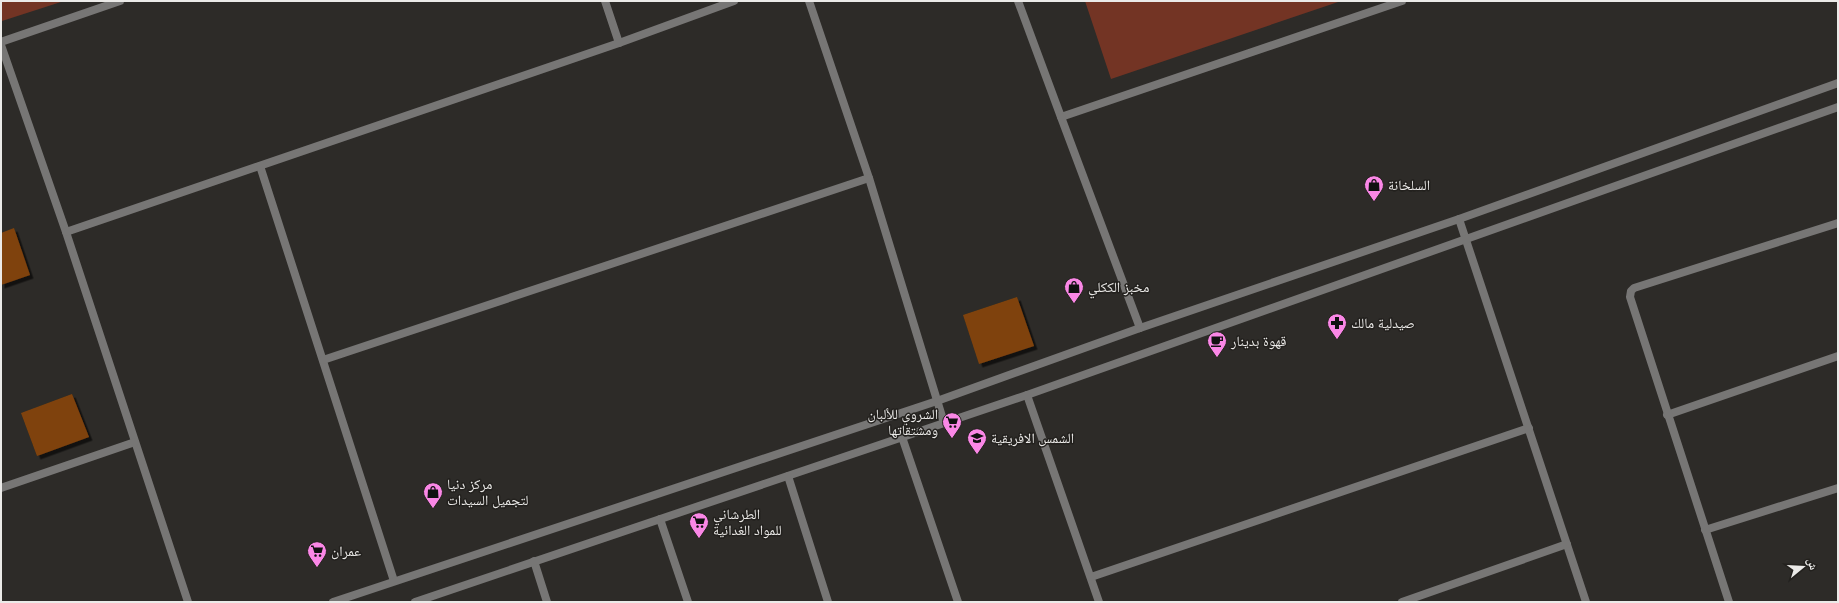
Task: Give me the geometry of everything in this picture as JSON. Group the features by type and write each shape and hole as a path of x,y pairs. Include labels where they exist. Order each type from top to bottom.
{"street":[{"path":"120,1 1,43 66,232 188,602"},
{"path":"604,1 619,43"},
{"path":"66,232 619,43 734,1"},
{"path":"809,1 868,178 944,423"},
{"path":"1018,1 1140,328"},
{"path":"1061,117 1402,1"},
{"path":"333,602 937,401 1140,328 1459,218 1838,82"},
{"path":"415,602 1027,395 1838,107"},
{"path":"260,166 394,581"},
{"path":"323,360 868,178"},
{"path":"1459,218 1586,602"},
{"path":"1729,602 1667,415 1630,297 1631,291 1634,288 1838,223"},
{"path":"1667,415 1838,356"},
{"path":"1027,395 1099,602"},
{"path":"1091,577 1529,428"},
{"path":"902,437 958,602"},
{"path":"1,488 135,442"},
{"path":"788,476 828,602"},
{"path":"1705,530 1838,488"},
{"path":"660,519 688,602"},
{"path":"1402,602 1567,544"},
{"path":"534,561 547,602"}],"shaded area":[{"path":"1,1 64,1 2,21"},
{"path":"1085,1 1341,1 1111,79"}],"building":[{"path":"14,228 30,275 1,285 1,233"},
{"path":"1017,297 1034,346 979,364 963,315"},
{"path":"72,394 89,437 37,456 21,413"}],"place":[{"name":"السلخانة","path":"1374,202"},
{"name":"مخبز الككلي","path":"1074,304"},
{"name":"صيدلية مالك","path":"1337,340"},
{"name":"قهوة بدينار","path":"1217,358"},
{"name":"الشروي للألبان ومشتقاتها","path":"952,439"},
{"name":"الشمس الافريقية","path":"977,455"},
{"name":"مركز دنيا لتجميل السيدات","path":"433,509"},
{"name":"الطرشاني للمواد الغدائية","path":"699,539"},
{"name":"عمران","path":"317,568"}]}
